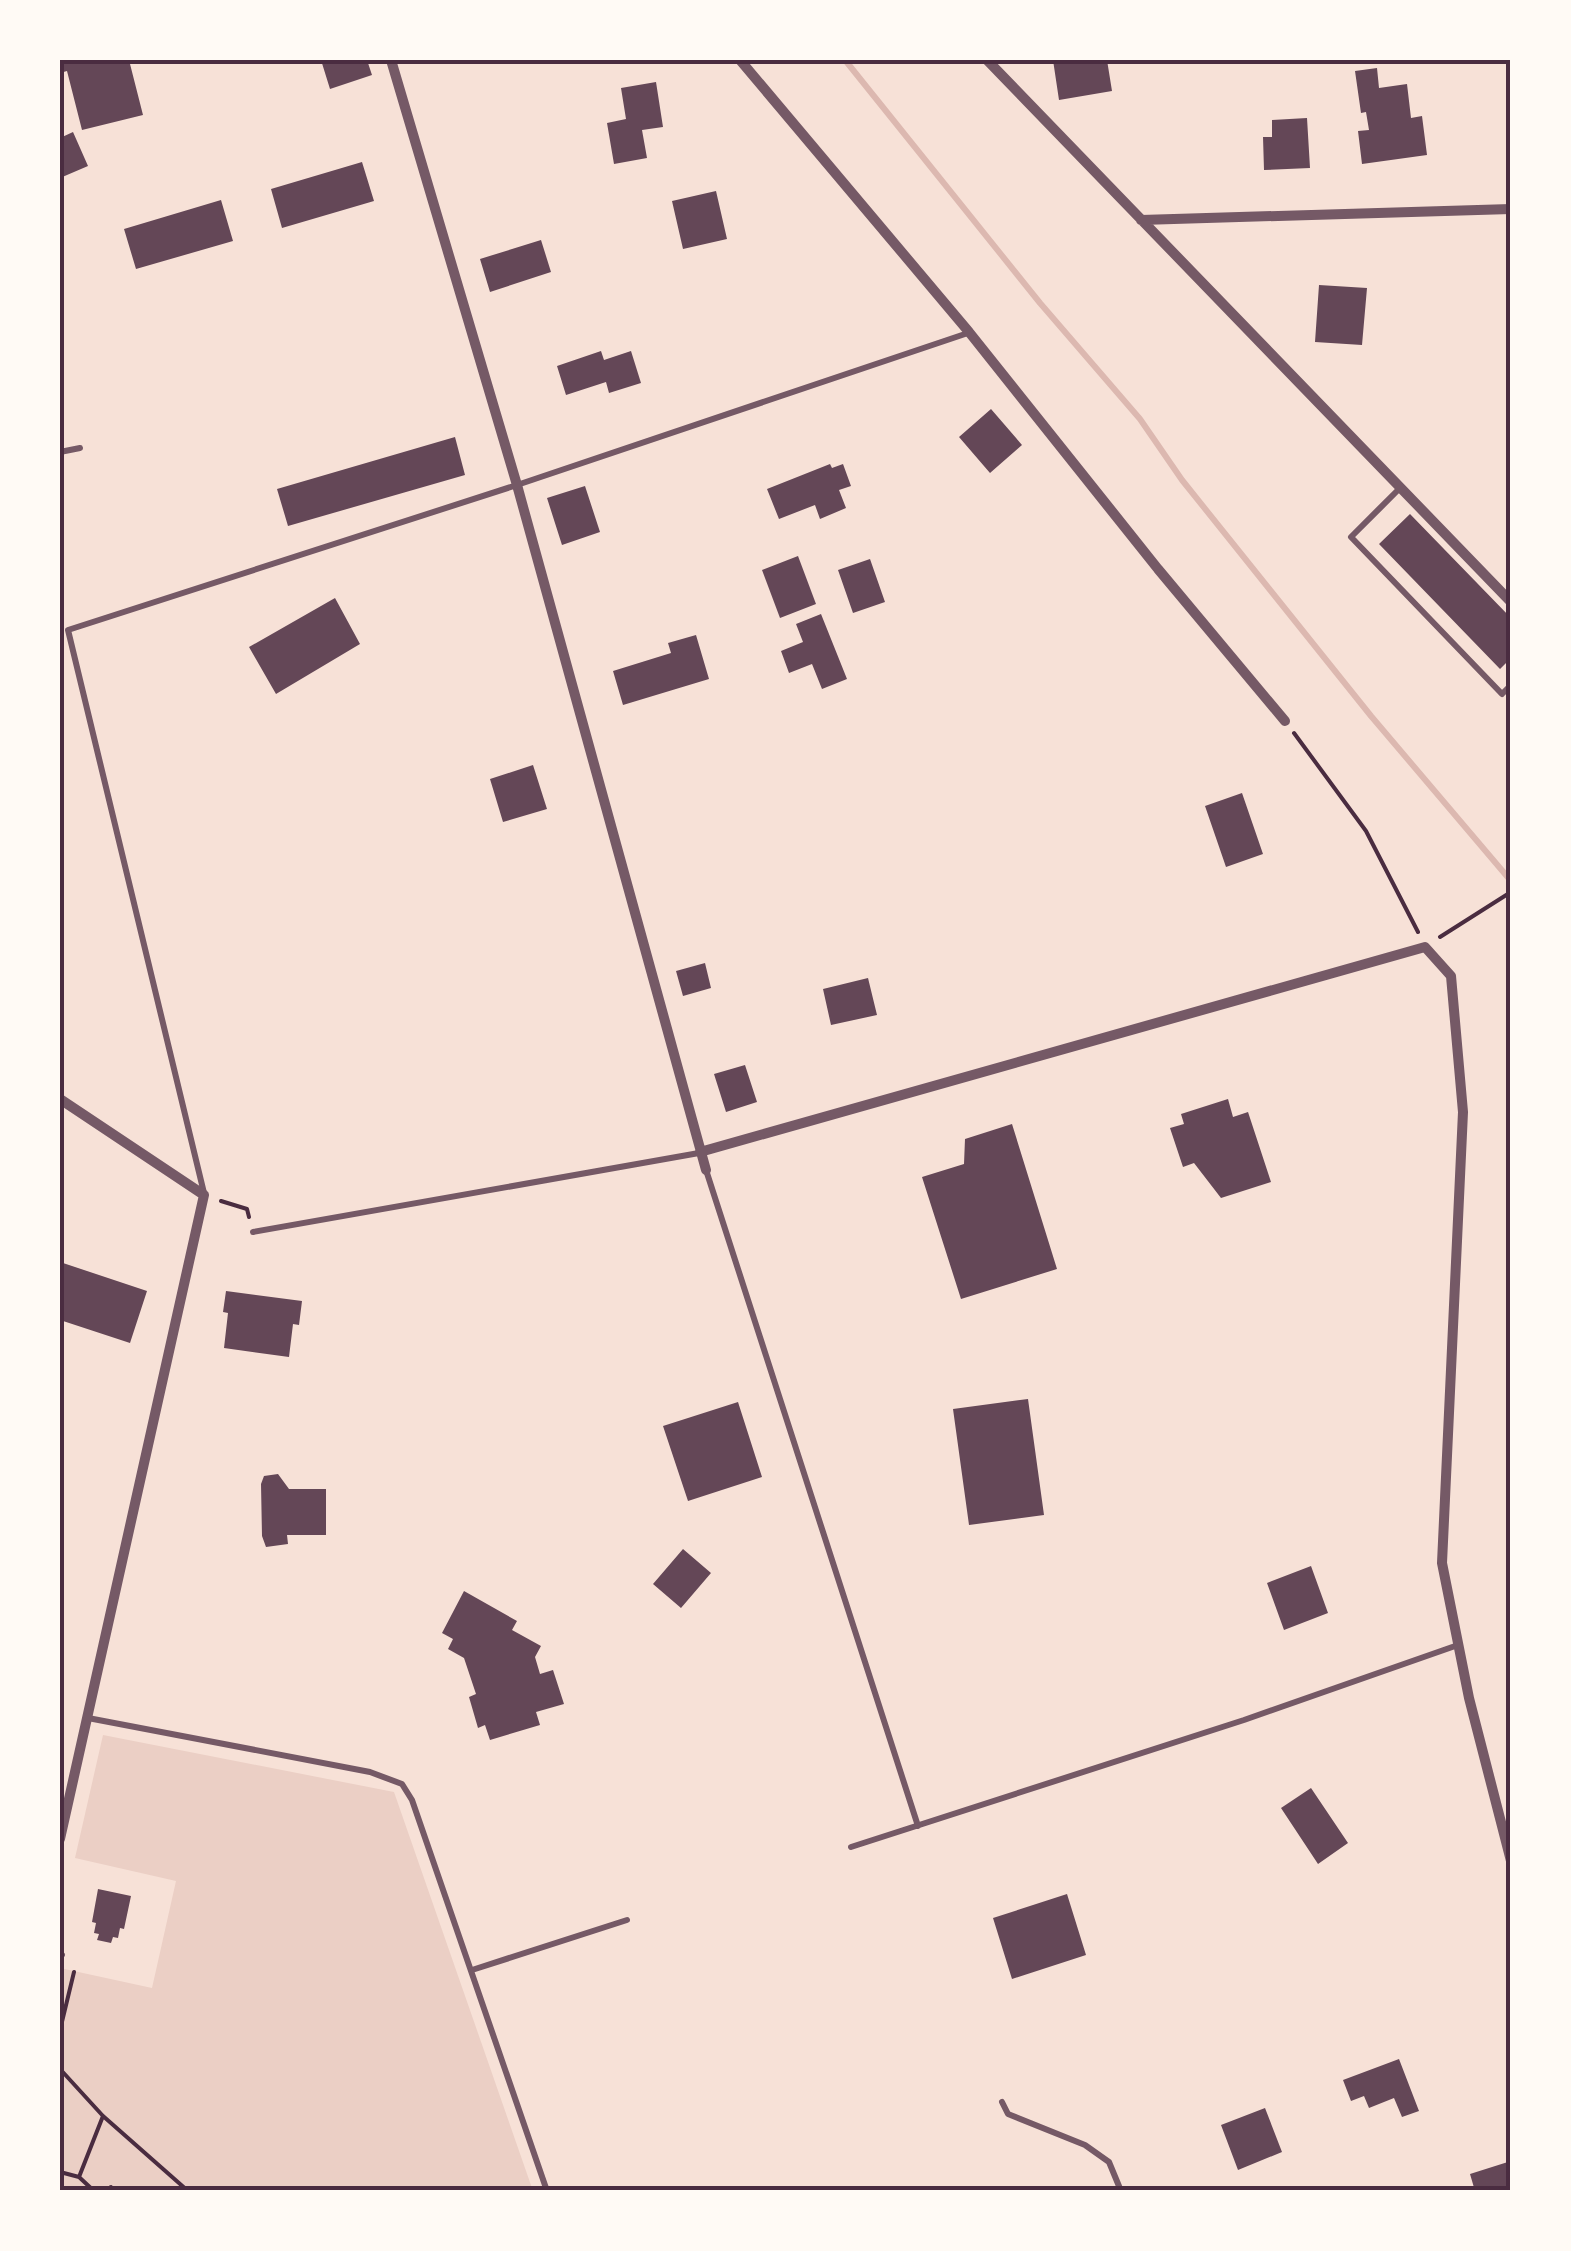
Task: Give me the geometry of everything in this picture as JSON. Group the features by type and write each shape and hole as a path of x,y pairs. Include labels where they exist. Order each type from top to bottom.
{"street":[{"path":"392,60 517,485 706,1170"},
{"path":"740,60 969,332 1285,721"},
{"path":"987,60 1511,602"},
{"path":"1141,220 1511,209"},
{"path":"700,1152 1425,947 1451,976 1462,1112 1442,1563 1511,1861"},
{"path":"60,1099 204,1195 60,1839"}],"lane":[{"path":"204,1195 68,630 517,485 969,332"},
{"path":"60,452 80,448"},
{"path":"1400,488 1351,537 1502,694 1511,685"},
{"path":"253,1232 700,1152"},
{"path":"706,1170 918,1826"},
{"path":"851,1848 1244,1720 1458,1645"},
{"path":"85,1718 370,1772 402,1784 412,1800 547,2191"},
{"path":"472,1970 627,1920"},
{"path":"1002,2102 1008,2114 1086,2145 1109,2162 1121,2191"}],"path":[{"path":"1285,721 1366,831 1425,947 1511,892"},
{"path":"204,1195 247,1210 253,1232"},
{"path":"60,2030 74,1972"},
{"path":"60,2069 103,2116 188,2191"},
{"path":"80,2177 103,2116"},
{"path":"60,2172 80,2177 94,2191"}],"shaded area":[{"path":"103,1735 394,1792 533,2191 60,2191 60,1968 152,1988 176,1881 75,1858"}],"building":[{"path":"60,60 129,60 143,115 82,130 67,71 60,73"},
{"path":"321,60 367,60 372,75 330,89"},
{"path":"1053,60 1107,60 1112,91 1059,100"},
{"path":"1377,68 1379,88 1407,84 1411,118 1422,116 1427,155 1362,164 1358,131 1369,130 1366,112 1361,113 1355,71"},
{"path":"656,82 663,127 642,130 647,158 614,164 607,123 626,119 621,88"},
{"path":"1307,118 1310,168 1264,170 1263,137 1272,137 1272,120"},
{"path":"73,132 88,166 60,178 60,138"},
{"path":"362,162 374,201 282,228 271,189"},
{"path":"716,191 727,239 683,249 672,201"},
{"path":"221,200 233,241 136,269 124,229"},
{"path":"541,240 551,272 490,292 480,259"},
{"path":"1319,285 1367,288 1362,345 1315,342"},
{"path":"601,351 604,360 631,351 641,383 609,393 606,382 566,395 557,366"},
{"path":"991,409 1022,445 990,473 959,437"},
{"path":"455,437 465,475 288,526 277,489"},
{"path":"830,464 832,468 843,464 851,486 839,490 846,508 820,519 815,505 779,519 767,489"},
{"path":"585,486 600,532 562,545 547,498"},
{"path":"1410,514 1511,618 1511,658 1500,669 1379,544"},
{"path":"798,556 816,604 780,618 762,570"},
{"path":"870,559 885,602 853,613 838,570"},
{"path":"335,598 360,644 276,694 249,647"},
{"path":"821,614 847,679 822,689 812,664 789,673 781,651 803,642 796,624"},
{"path":"696,635 709,679 623,705 613,671 671,653 668,643"},
{"path":"533,765 547,809 503,822 490,779"},
{"path":"1242,793 1263,854 1226,867 1205,806"},
{"path":"705,963 711,988 683,996 676,971"},
{"path":"868,978 877,1015 831,1025 823,989"},
{"path":"745,1065 757,1102 726,1112 714,1074"},
{"path":"1228,1099 1233,1117 1248,1112 1271,1182 1221,1198 1194,1163 1183,1167 1170,1128 1184,1124 1181,1114"},
{"path":"1012,1124 1057,1269 961,1299 922,1177 964,1164 965,1139"},
{"path":"60,1262 147,1291 130,1343 60,1320"},
{"path":"226,1291 302,1301 299,1325 293,1324 289,1357 224,1348"},
{"path":"1028,1399 1044,1515 969,1525 953,1409"},
{"path":"738,1402 762,1477 688,1501 663,1426"},
{"path":"278,1474 289,1489 326,1489 326,1535 287,1535 288,1544 266,1547 262,1536 261,1484 264,1476"},
{"path":"683,1549 711,1573 681,1608 653,1584"},
{"path":"1311,1566 1328,1613 1284,1630 1267,1583"},
{"path":"464,1591 517,1621 512,1630 541,1646 535,1657 540,1674 553,1670 564,1704 536,1712 540,1725 490,1740 485,1725 478,1728 469,1697 476,1694 464,1658 448,1649 453,1639 442,1633"},
{"path":"1311,1788 1348,1843 1318,1864 1281,1808"},
{"path":"98,1889 131,1896 124,1929 120,1928 118,1938 113,1937 111,1943 97,1940 99,1934 94,1933"},
{"path":"1067,1894 1086,1955 1012,1979 993,1918"},
{"path":"1399,2059 1419,2111 1402,2117 1394,2098 1369,2108 1364,2096 1351,2101 1343,2080"},
{"path":"1265,2108 1282,2152 1238,2170 1221,2125"},
{"path":"1511,2161 1511,2191 1475,2191 1470,2174"}],"waterway":[{"path":"845,60 1040,303 1140,419 1182,480 1371,716 1511,881"}]}
